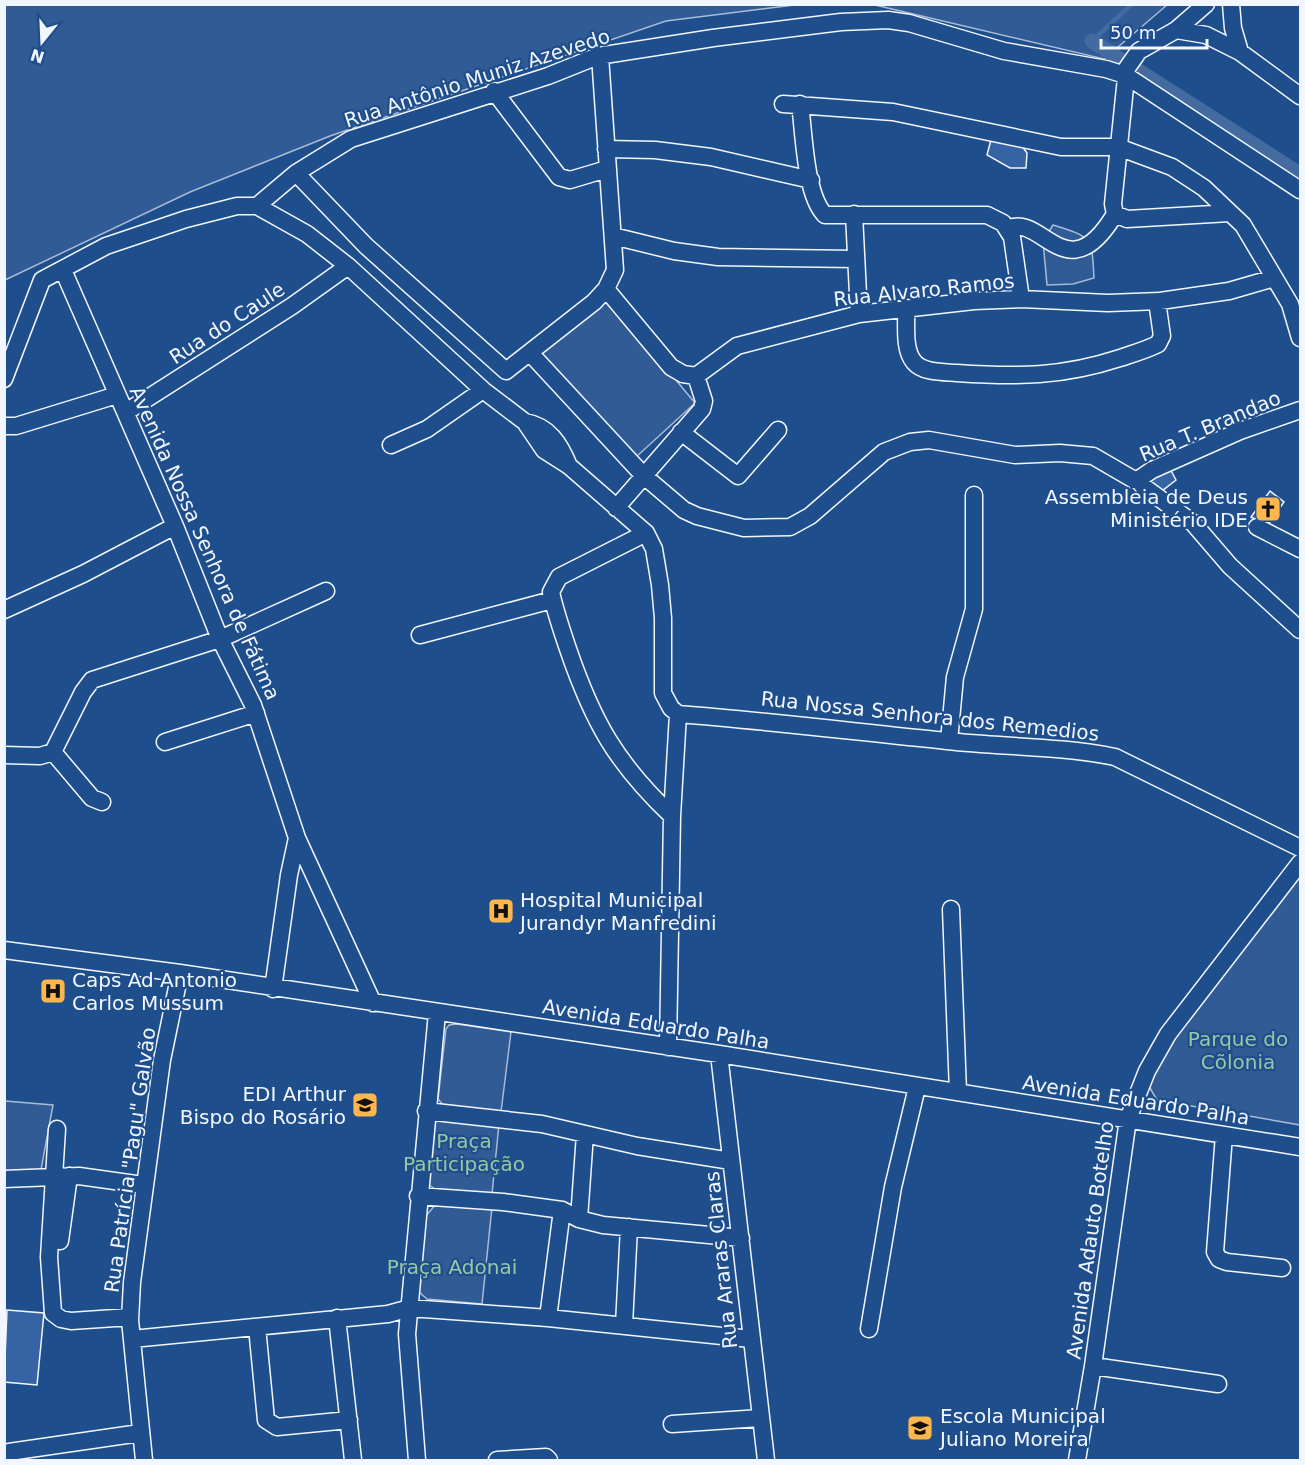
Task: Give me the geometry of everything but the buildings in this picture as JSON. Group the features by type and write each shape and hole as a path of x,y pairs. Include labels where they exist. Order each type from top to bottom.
{"street":[{"path":"1008,229 1018,226 1066,249 1083,248 1095,242 1104,232 1115,214 1113,204 1126,72 1139,51 1176,30 1206,4"},
{"path":"1232,4 1233,28 1240,52"},
{"name":"Rua Antônio Muniz Azevedo","path":"257,206 296,173 351,139 494,91 548,76 600,56 841,22 888,20 909,23 977,45 1126,72 1300,190"},
{"path":"1176,30 1206,35 1240,52 1300,96"},
{"path":"296,173 366,246 506,372 531,354 606,289 615,270 600,56"},
{"path":"494,91 559,177 570,180 607,169"},
{"path":"1021,299 1012,237 1008,229 997,218 987,215 825,215 817,205 792,104 893,112 1061,147 1118,147 1151,158 1187,176 1204,188 1252,237 1274,278 1295,299 1300,338"},
{"path":"606,149 655,150 711,157 811,180"},
{"path":"4,379 42,280 106,246 186,219 237,206 257,206 308,234 348,266 483,390 525,422 544,428 559,444 569,466 646,533 654,549 660,585 663,693 671,708 678,714 672,816 668,1047"},
{"path":"1115,214 1127,219 1230,213"},
{"path":"854,214 859,314"},
{"path":"613,236 674,251 718,257 856,259"},
{"name":"Rua do Caule","path":"126,412 292,306 348,266"},
{"name":"Avenida Nossa Senhora de Fátima","path":"63,270 175,526 220,639 256,713 297,838 373,1003"},
{"name":"Rua Alvaro Ramos","path":"696,376 737,346 859,314 1021,299 1108,303 1157,301 1229,291 1274,278"},
{"path":"606,289 671,367 683,374 696,376 704,405 616,508"},
{"path":"906,308 908,349 912,360 918,366 937,371 1022,377 1060,374 1096,366 1158,344 1162,336 1157,301"},
{"path":"531,354 644,476 684,510 697,516 744,528 772,529 801,522 884,452 910,442 929,440 1015,455 1080,453 1103,460 1193,523 1237,573 1300,628"},
{"path":"391,445 427,429 483,390"},
{"path":"4,426 16,426 117,395"},
{"name":"Rua T. Brandao","path":"1136,481 1152,470 1240,431 1300,410"},
{"path":"681,432 738,476 778,430"},
{"path":"949,741 956,677 974,609 974,495"},
{"path":"4,610 73,579 175,526"},
{"path":"1257,527 1300,549"},
{"path":"646,533 559,578 552,586 552,600 584,693 609,744 634,779 672,816"},
{"path":"4,755 40,756 53,752 58,747 82,692 92,680 220,639 326,591"},
{"path":"420,635 552,600"},
{"path":"165,742 256,713"},
{"name":"Rua Nossa Senhora dos Remedios","path":"678,714 788,722 949,741 1082,750 1115,757 1300,848"},
{"path":"53,752 92,798 102,802"},
{"path":"273,989 289,875 297,838"},
{"name":"Avenida Adauto Botelho","path":"1082,1460 1128,1119 1147,1071 1168,1034 1300,863"},
{"path":"951,909 958,1092"},
{"name":"Avenida Eduardo Palha","path":"4,950 180,973 273,989 719,1054 1300,1147"},
{"name":"Rua Patrícia \"Pagu\" Galvão","path":"144,1461 130,1317 143,1185 162,1060 180,973"},
{"path":"417,1461 408,1353 410,1308 418,1197 437,1013"},
{"name":"Rua Araras Claras","path":"719,1054 766,1461"},
{"path":"868,1329 893,1187 917,1087"},
{"path":"426,1111 542,1125 637,1146 731,1161"},
{"path":"57,1128 62,1177 49,1263 53,1312 61,1319 70,1321 130,1317"},
{"path":"579,1219 585,1134"},
{"path":"1224,1135 1215,1252 1227,1262 1282,1268"},
{"path":"4,1179 62,1177 143,1185"},
{"path":"418,1197 503,1202 562,1210 579,1219 603,1226 741,1238"},
{"path":"548,1318 562,1210"},
{"path":"624,1325 629,1227"},
{"path":"132,1339 388,1314 410,1308 548,1318 751,1339"},
{"path":"337,1318 353,1461"},
{"path":"257,1326 266,1420 270,1425 277,1427 349,1420"},
{"path":"1093,1366 1218,1384"},
{"path":"672,1424 760,1418"},
{"path":"9,1452 140,1433"},
{"path":"497,1461 539,1457 546,1457 549,1461"}],"green space":[{"path":"5,4 794,5 666,21 330,136 190,192 5,280"},
{"path":"1167,4 1104,59 875,5"},
{"path":"1053,225 1083,236 1087,241 1092,254 1094,278 1073,284 1047,285 1043,241"},
{"path":"607,297 695,403 635,458 541,354"},
{"name":"Parque do Cõlonia","path":"1300,864 1300,1125 1157,1100 1144,1078"},
{"path":"457,1024 511,1032 501,1112 443,1105 438,1099 446,1029 449,1025"},
{"path":"5,1101 53,1105 38,1186 5,1185"},
{"name":"Praça Participação","path":"439,1118 499,1124 492,1194 435,1189 429,1185 435,1122"},
{"name":"Praça Adonai","path":"436,1204 492,1207 482,1304 427,1299 418,1291 425,1217"}],"waterway":[{"path":"1092,41 1132,4"},
{"path":"1092,41 1300,174"}],"place":[{"name":"Assemblèia de Deus Ministério IDE","path":"1268,509"},
{"name":"Hospital Municipal Jurandyr Manfredini","path":"501,911"},
{"name":"Caps Ad Antonio Carlos Mussum","path":"53,991"},
{"name":"EDI Arthur Bispo do Rosário","path":"365,1105"},
{"name":"Escola Municipal Juliano Moreira","path":"920,1428"}]}
